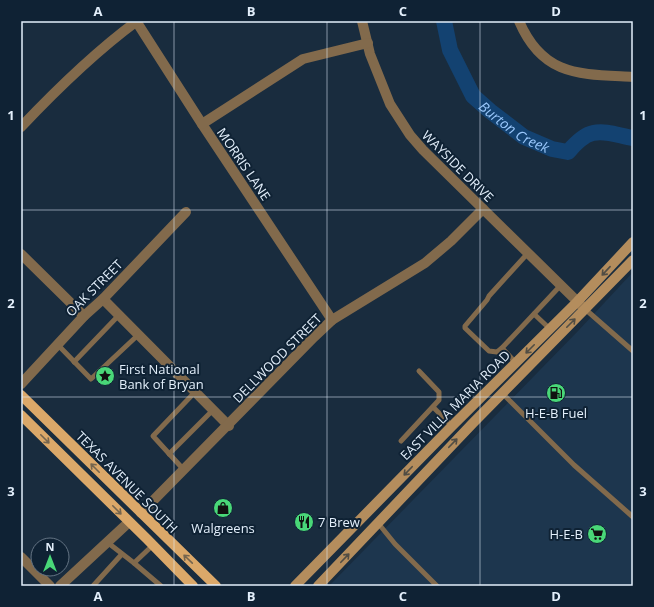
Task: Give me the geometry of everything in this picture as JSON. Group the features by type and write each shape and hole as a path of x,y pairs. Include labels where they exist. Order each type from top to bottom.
{"main road":[{"name":"EAST VILLA MARIA ROAD","path":"295,586 452,426 577,302 633,242"},
{"name":"EAST VILLA MARIA ROAD","path":"318,586 502,393 633,260"},
{"name":"TEXAS AVENUE SOUTH","path":"21,395 216,586"},
{"name":"TEXAS AVENUE SOUTH","path":"21,415 193,586"}],"street":[{"path":"21,127 65,82 136,21"},
{"name":"MORRIS LANE","path":"136,21 202,124 332,320"},
{"name":"WAYSIDE DRIVE","path":"362,21 376,71 390,104 410,135 423,150 585,309"},
{"path":"519,21 534,48 546,59 565,69 584,75 633,77"},
{"path":"202,124 303,60 368,43"},
{"name":"DELLWOOD STREET","path":"141,513 229,426 332,320 425,263 451,241 483,209"},
{"name":"OAK STREET","path":"21,384 84,316 103,299 186,212"},
{"path":"21,254 84,316"},
{"path":"103,299 229,426"},
{"path":"60,586 129,522"},
{"path":"21,557 50,586"}],"lane":[{"path":"528,252 489,296 465,328 489,351 497,352 561,284"},
{"path":"585,309 633,352"},
{"path":"534,314 550,329"},
{"path":"74,362 119,315"},
{"path":"58,345 91,379 138,335"},
{"path":"502,348 516,362"},
{"path":"401,441 434,408 439,400 439,392 419,371"},
{"path":"184,470 153,436 195,392"},
{"path":"502,393 582,473 633,517"},
{"path":"434,408 452,426"},
{"path":"169,454 213,410"},
{"path":"378,523 395,544 437,586"},
{"path":"107,542 160,586"},
{"path":"134,564 153,545"},
{"path":"93,586 122,554"}],"shaded area":[{"path":"633,272 633,586 329,586 578,331"}],"waterway":[{"name":"Burton Creek","path":"444,21 450,50 473,96 524,137 552,149 568,152 582,138 593,133 608,133 633,138"}],"place":[{"name":"First National Bank of Bryan","path":"105,376"},
{"name":"H-E-B Fuel","path":"556,393"},
{"name":"Walgreens","path":"223,508"},
{"name":"7 Brew","path":"304,522"},
{"name":"H-E-B","path":"597,534"}]}
